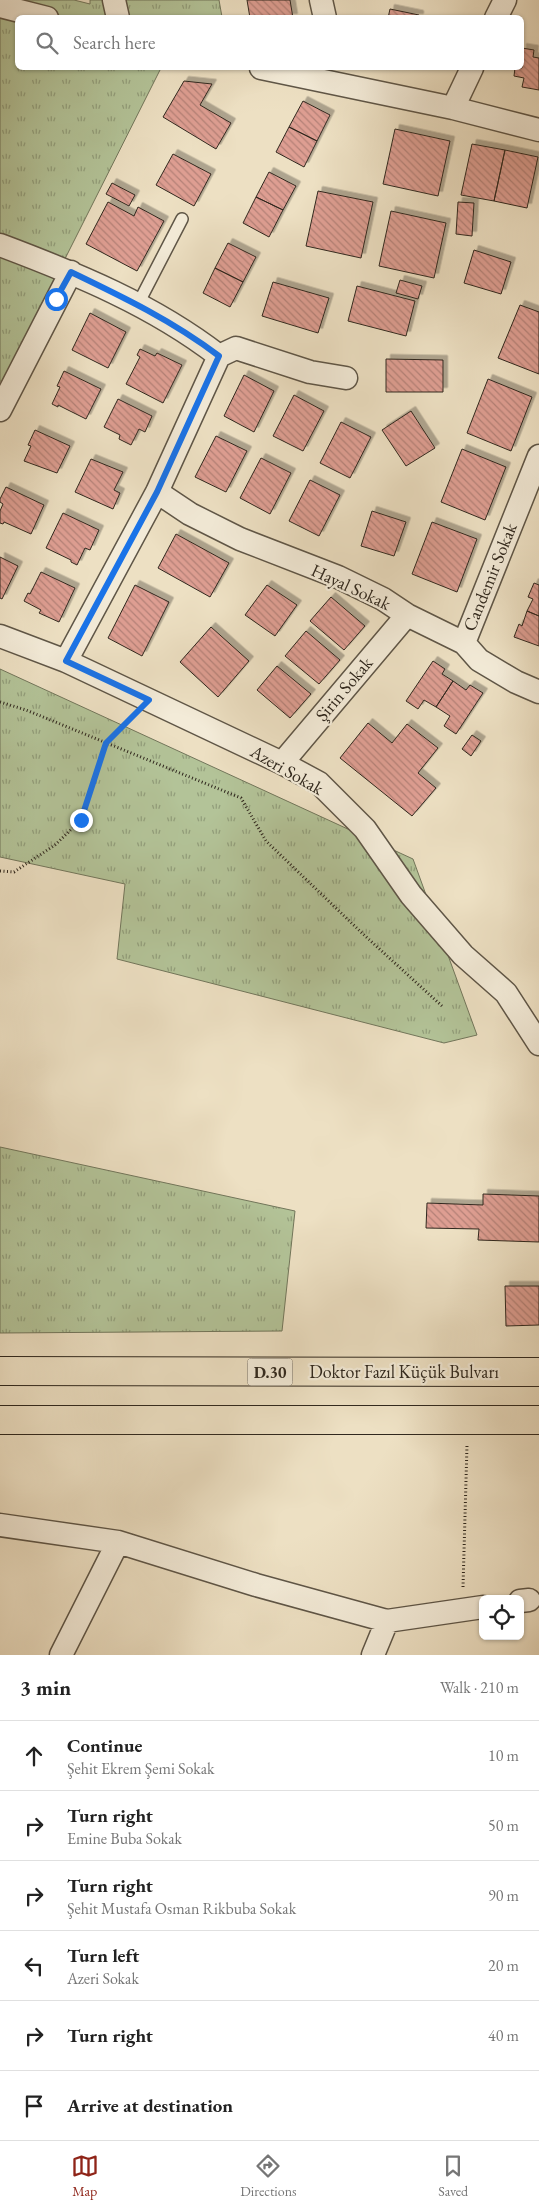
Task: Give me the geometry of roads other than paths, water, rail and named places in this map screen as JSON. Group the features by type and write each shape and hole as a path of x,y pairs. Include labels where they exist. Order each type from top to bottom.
{"highway":[{"name":"Doktor Fazıl Küçük Bulvarı","path":"0,1371 539,1372"},
{"path":"0,1420 539,1420"}],"street":[{"path":"114,0 117,15"},
{"path":"321,0 324,15"},
{"path":"498,15 505,0"},
{"path":"0,6 35,15"},
{"path":"282,70 335,75 539,130"},
{"path":"453,108 471,70"},
{"path":"0,245 71,272 138,304 194,337 219,356"},
{"path":"0,410 71,272"},
{"path":"66,661 157,492 219,356 236,348 310,372 346,378"},
{"name":"Candemir Sokak","path":"464,643 539,456"},
{"name":"Hayal Sokak","path":"157,492 190,514 240,540 338,577 383,599 407,615 464,643 479,660 516,682 539,692"},
{"name":"Şirin Sokak","path":"282,763 407,615"},
{"name":"Azeri Sokak","path":"0,636 66,661 282,763 319,784 365,829 411,895 463,955 506,993 539,1044"},
{"path":"0,1525 118,1542 256,1585 387,1621 473,1608"},
{"path":"61,1655 118,1542"},
{"path":"373,1655 387,1621"}],"lane":[{"path":"138,304 182,219"}]}
